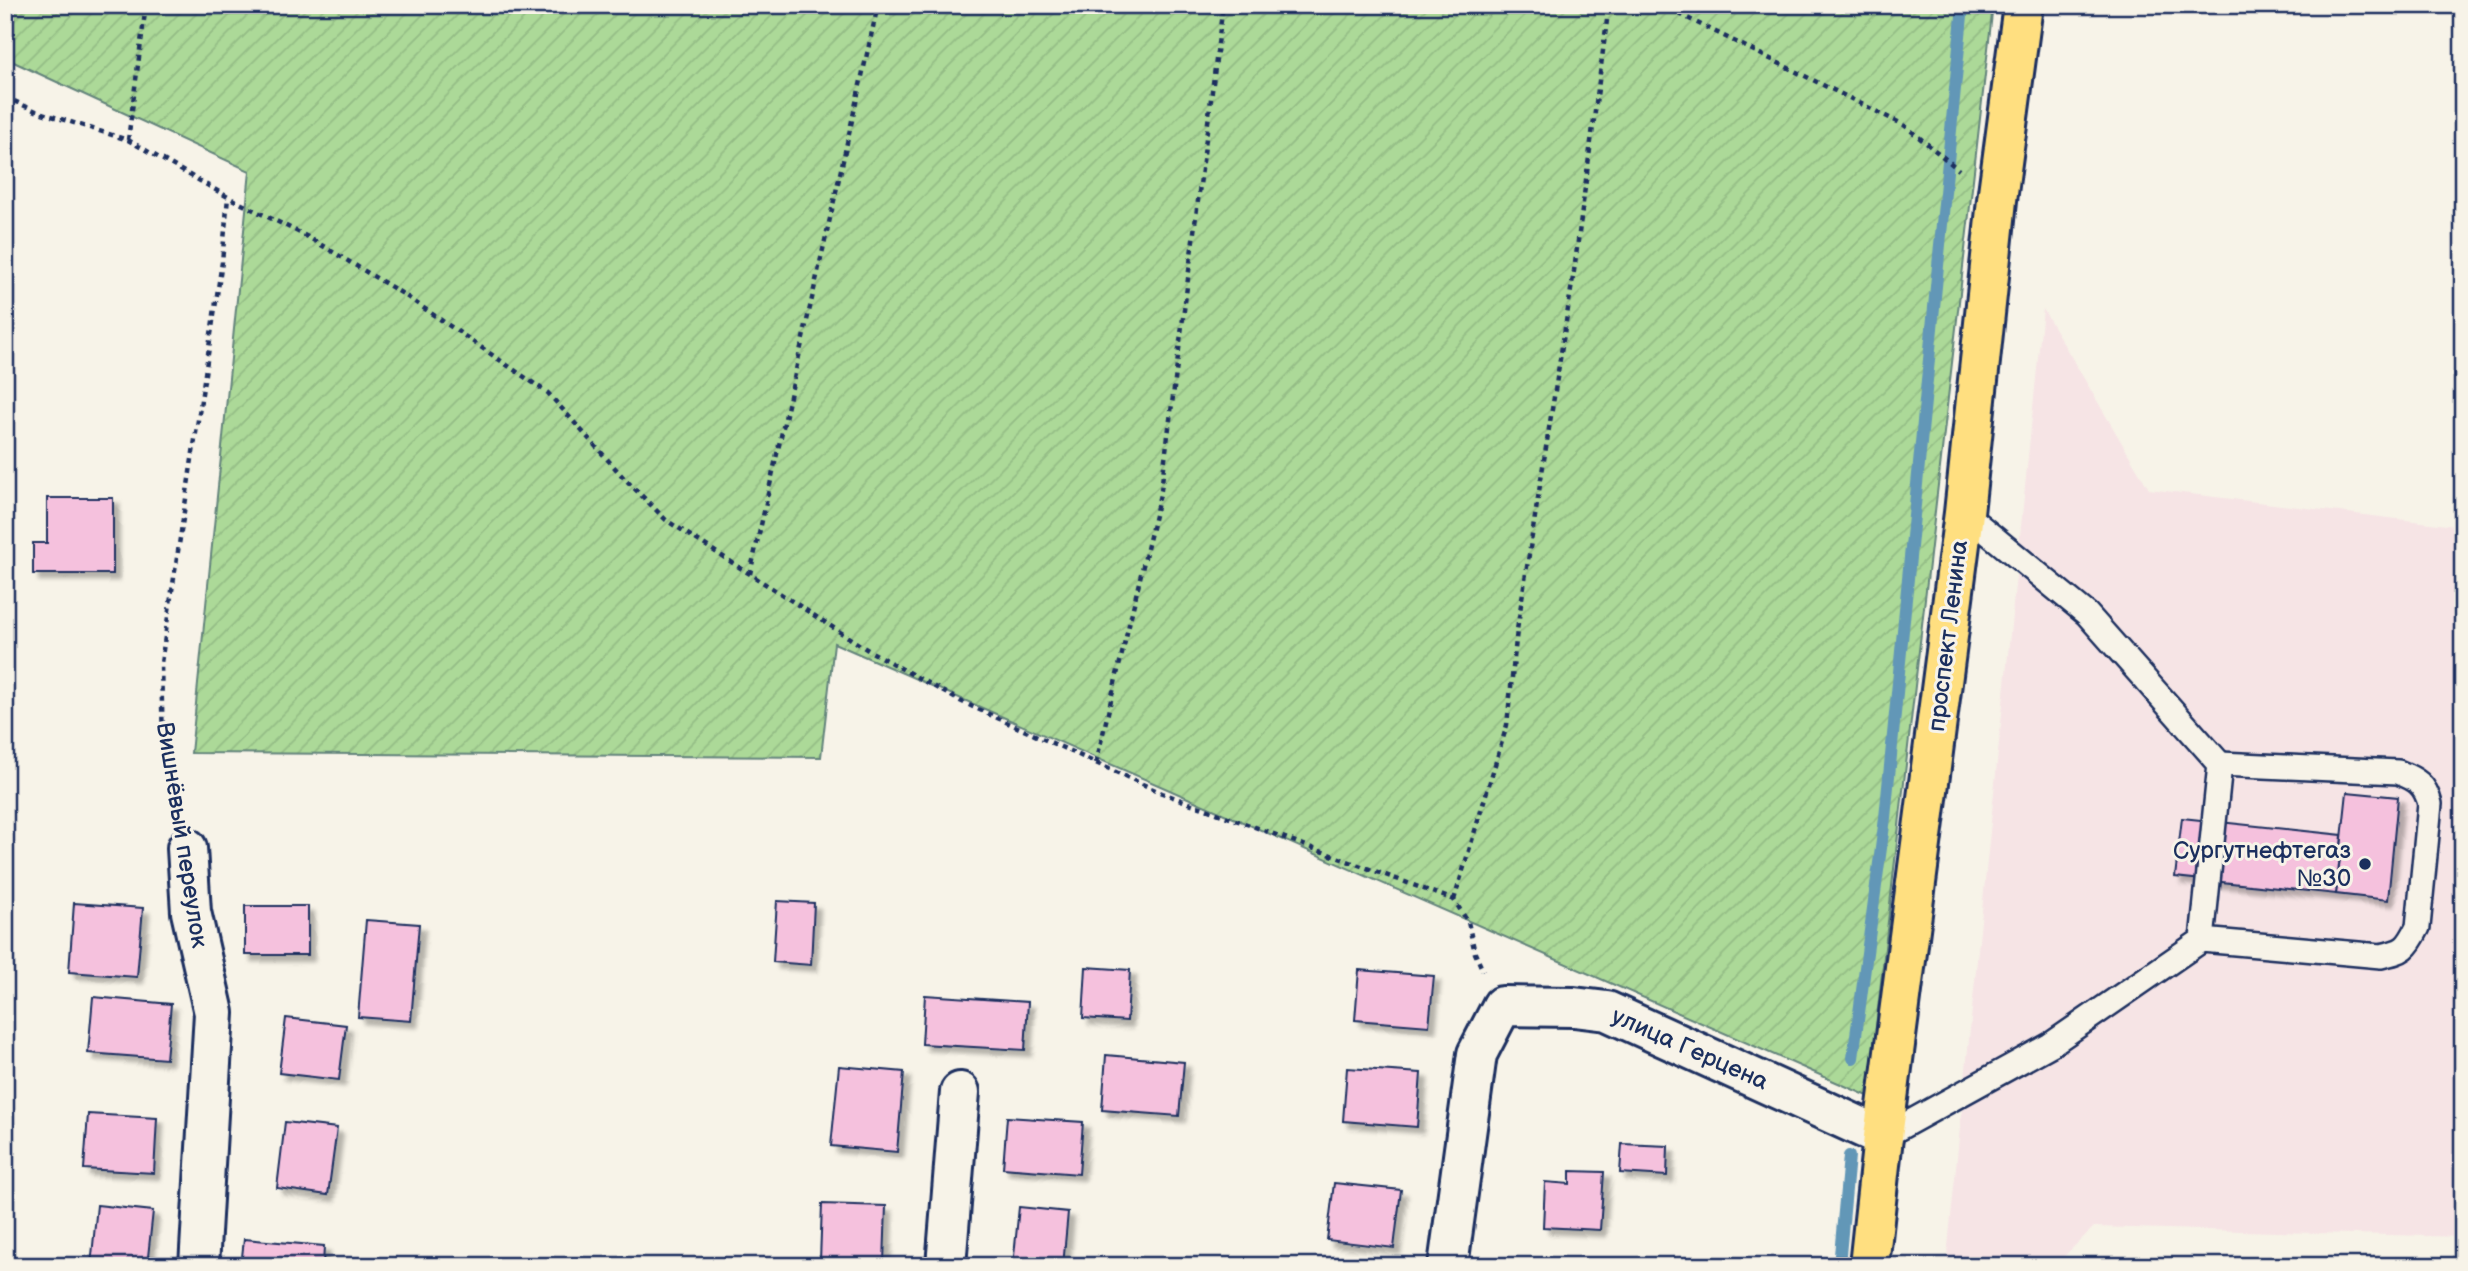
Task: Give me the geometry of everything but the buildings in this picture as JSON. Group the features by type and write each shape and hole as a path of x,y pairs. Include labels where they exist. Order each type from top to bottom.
{"main road":[{"name":"проспект Ленина","path":"1869,1266 1883,1137 1964,513 1997,200 2023,5"}],"street":[{"name":"Вишнёвый переулок","path":"187,848 191,912 214,1013 199,1266"},
{"name":"улица Герцена","path":"1502,1006 1574,1007 1607,1011 1883,1137"},
{"path":"1448,1266 1477,1054 1502,1006"},
{"path":"946,1266 960,1092"}],"lane":[{"path":"1883,1137 2050,1045 2202,940 2381,956 2402,952 2418,927 2430,804 2427,790 2417,780 2398,772 2220,764 2087,614 1964,513"},
{"path":"2202,940 2220,764"}],"path":[{"path":"128,141 146,5"},
{"path":"750,574 878,5"},
{"path":"1096,763 1161,490 1223,5"},
{"path":"1454,900 1507,724 1517,630 1574,271 1609,5"},
{"path":"1661,5 1904,125 1997,200"},
{"path":"5,97 36,111 128,141 228,197 308,237 403,294 548,393 624,478 666,520 868,650 960,701 1162,793 1454,900 1468,922 1475,953 1502,1006"},
{"name":"Вишнёвый переулок","path":"187,848 163,745 162,663 222,262 228,197"}],"shaded area":[{"path":"2043,309 2149,489 2463,527 2463,1237 2094,1227 2054,1266 1946,1266"}],"green space":[{"path":"5,5 1993,5 1868,1096 834,643 821,757 191,753 250,171 5,58"}],"waterway":[{"path":"1853,1058 1885,818 1963,5"},
{"path":"1839,1266 1849,1156"}],"place":[{"name":"Сургутнефтегаз №30","path":"2365,864"}]}
